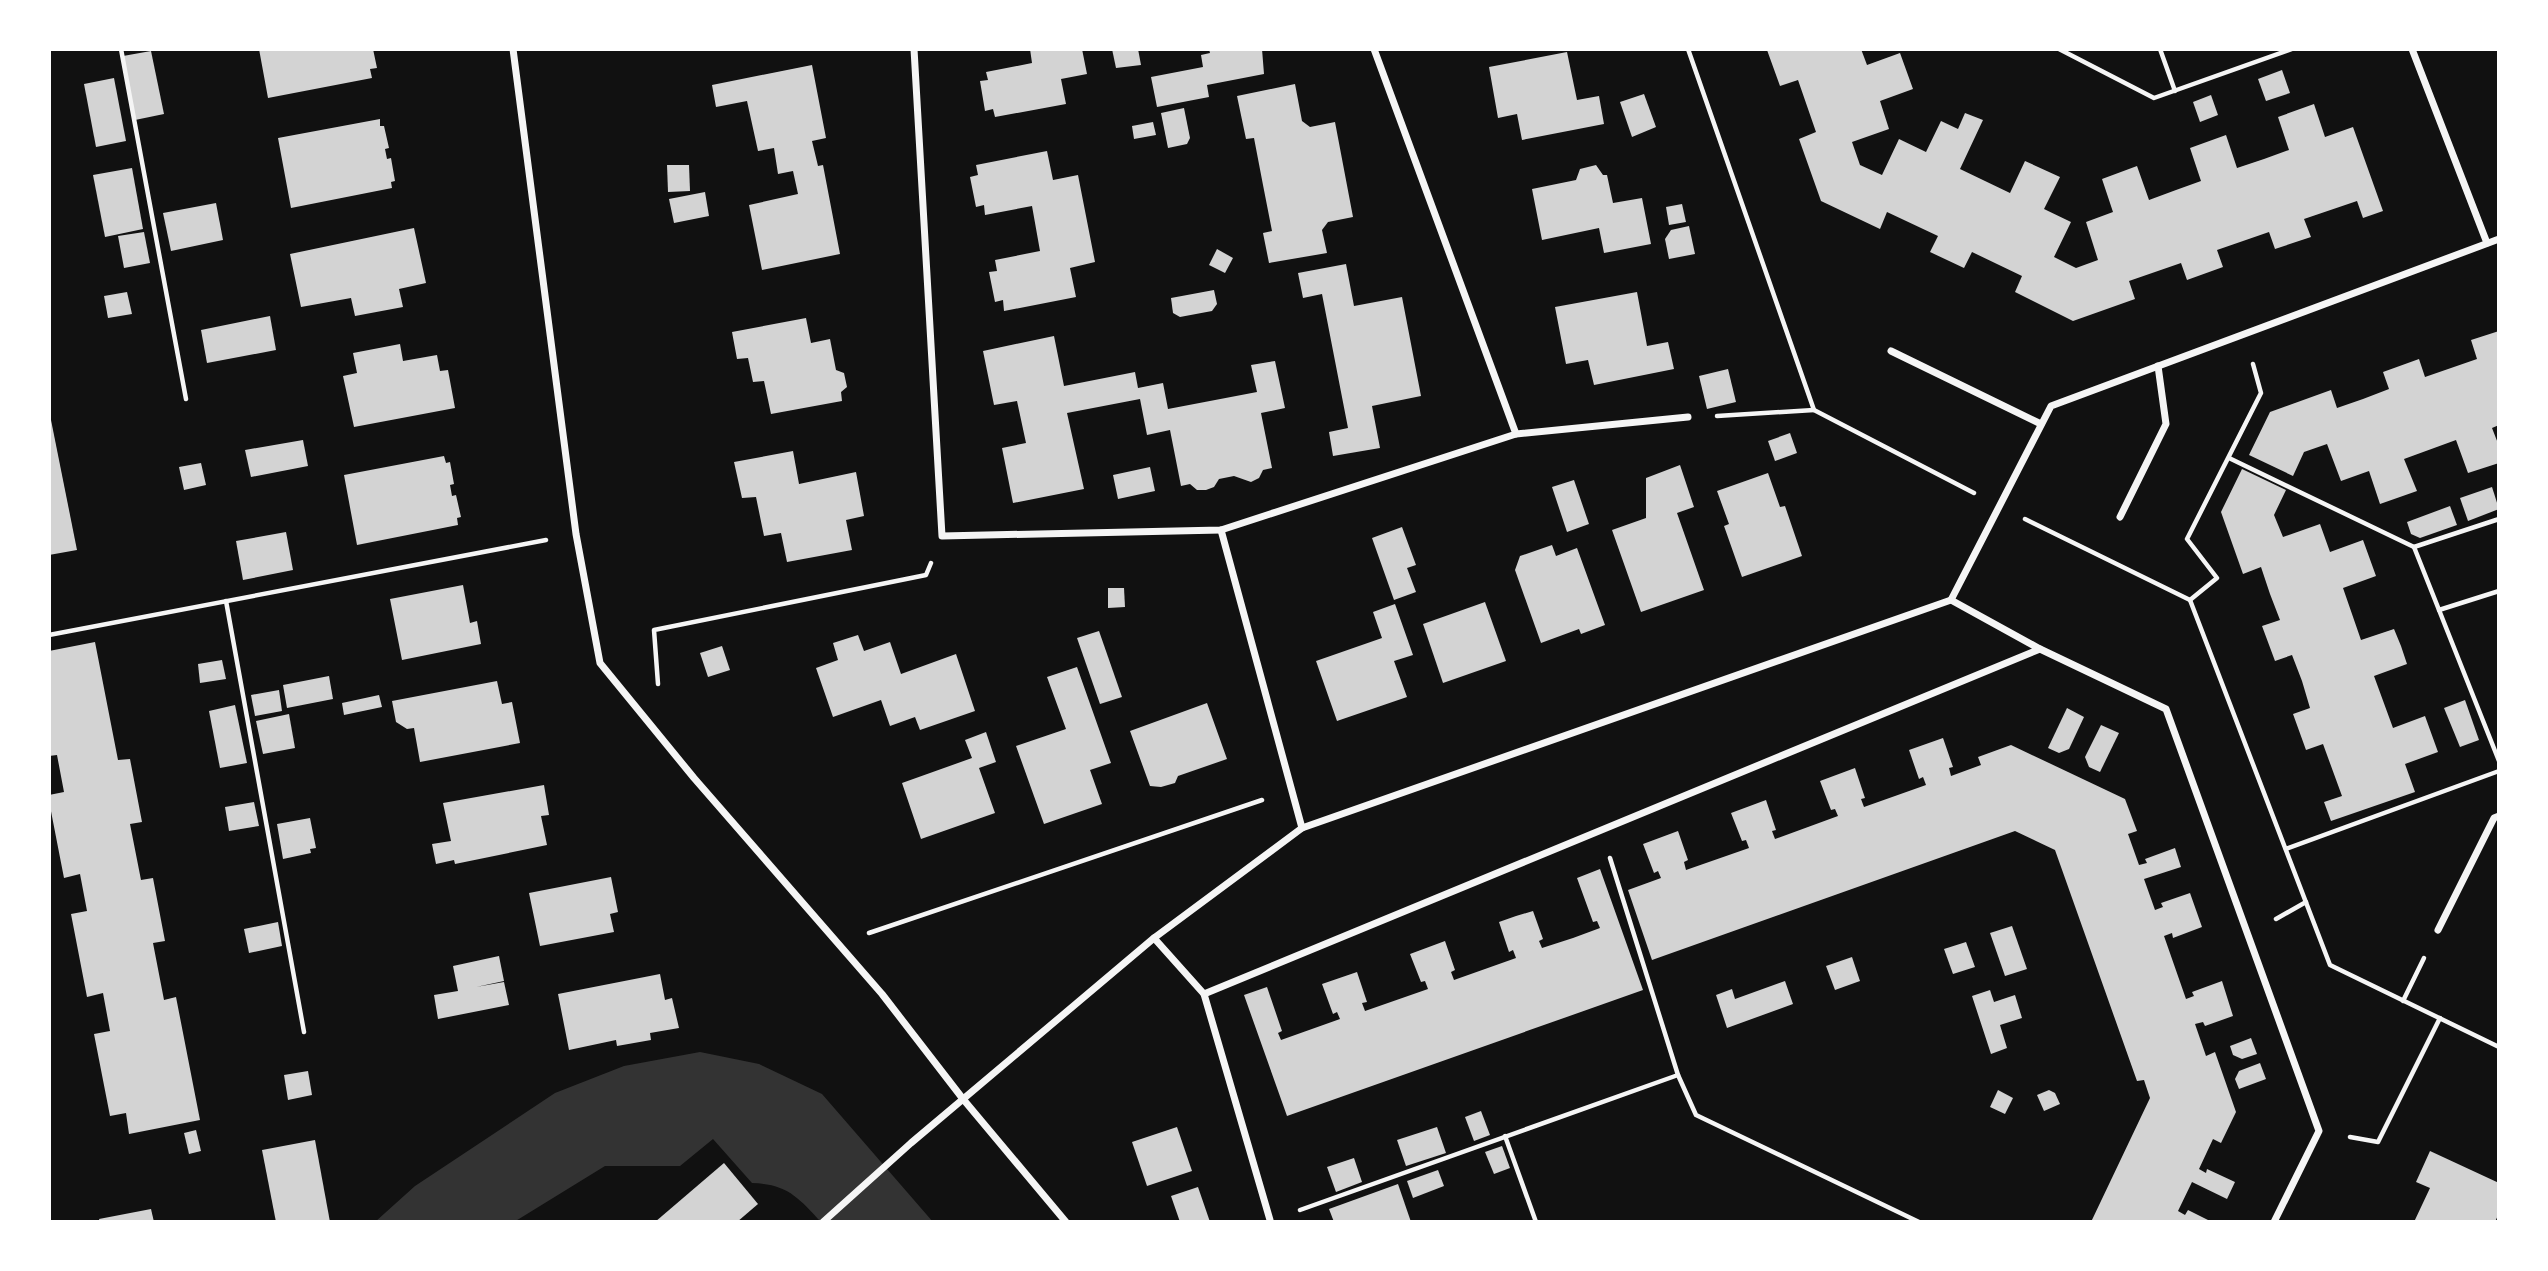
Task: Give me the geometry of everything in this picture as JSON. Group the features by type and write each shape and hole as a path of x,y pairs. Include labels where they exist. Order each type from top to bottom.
{"street":[{"path":"513,49 576,534 600,663 882,993 963,1099 1066,1222"},
{"path":"914,49 942,536 1221,530 1516,434 1688,417"},
{"path":"1374,49 1516,434"},
{"path":"2412,49 2487,243"},
{"path":"822,1222 911,1143 1154,939 1302,828 1951,600 2051,405 2499,239"},
{"path":"1891,351 2041,424"},
{"path":"2120,517 2166,424 2158,366"},
{"path":"1221,530 1302,828"},
{"path":"1951,600 2040,649 2166,709 2319,1131 2274,1222"},
{"path":"1204,994 2040,649"},
{"path":"2438,930 2494,818 2499,816"},
{"path":"1154,939 1204,994 1270,1220"}],"path":[{"path":"121,49 186,399"},
{"path":"1688,49 1814,410"},
{"path":"2059,49 2154,98 2292,49"},
{"path":"2160,49 2175,91"},
{"path":"2190,600 2217,578 2187,539 2261,393 2245,333"},
{"path":"1688,417 1814,410 2190,600 2330,965 2499,1047"},
{"path":"2229,458 2414,547 2499,761"},
{"path":"2414,547 2499,519"},
{"path":"49,635 576,534"},
{"path":"661,737 654,630 926,575 942,536"},
{"path":"2439,610 2499,591"},
{"path":"226,601 304,1032"},
{"path":"2286,849 2499,771"},
{"path":"838,944 1292,790"},
{"path":"1601,831 1678,1075 1696,1115 1919,1222"},
{"path":"2403,1001 2438,930"},
{"path":"2319,1131 2378,1142 2440,1018"},
{"path":"1270,1220 1678,1075"},
{"path":"1505,1136 1536,1222"}],"shaded area":[{"path":"700,1052 759,1064 822,1094 933,1222 821,1222 783,1189 752,1183 713,1139 680,1166 605,1166 514,1222 375,1222 415,1186 555,1093 624,1066"}],"building":[{"path":"259,49 373,49 377,68 370,69 372,78 268,98"},
{"path":"1030,49 1082,49 1087,74 1061,79 1066,104 995,117 993,109 985,111 980,81 988,80 986,72 1032,63"},
{"path":"1112,49 1138,49 1141,65 1116,68"},
{"path":"1209,49 1262,49 1264,74 1207,85 1209,97 1157,107 1151,77 1203,67 1201,55 1210,53"},
{"path":"1861,49 1867,65 1900,53 1913,89 1880,101 1889,129 1852,142 1860,165 1882,175 1899,139 1926,152 1941,121 1958,129 1965,113 1983,120 1960,169 2010,193 2025,161 2060,177 2044,209 2071,222 2054,257 2076,268 2098,260 2086,222 2113,212 2102,179 2137,166 2149,200 2201,181 2190,148 2226,135 2237,168 2289,150 2278,117 2314,104 2325,137 2353,127 2383,211 2363,218 2357,201 2304,219 2311,237 2275,249 2269,232 2217,250 2223,267 2187,280 2181,263 2129,281 2135,299 2073,321 2015,292 2022,276 1972,252 1964,268 1930,252 1938,236 1887,212 1880,229 1821,201 1799,139 1816,132 1798,80 1780,86 1767,50"},
{"path":"151,51 164,114 135,120 123,56"},
{"path":"1567,52 1577,100 1599,96 1604,124 1522,140 1517,114 1498,118 1489,67"},
{"path":"812,65 826,138 812,141 818,166 823,165 840,254 762,270 749,205 798,194 793,171 778,174 774,148 758,151 747,101 716,107 712,85"},
{"path":"2282,70 2290,93 2266,101 2258,79"},
{"path":"114,78 126,141 96,147 84,84"},
{"path":"1295,84 1302,121 1310,127 1335,122 1353,217 1328,222 1322,230 1327,253 1269,263 1263,233 1272,231 1254,138 1246,139 1237,96"},
{"path":"1644,94 1656,127 1632,137 1620,102"},
{"path":"2211,95 2218,115 2200,122 2193,102"},
{"path":"1184,108 1190,138 1187,144 1168,148 1161,113"},
{"path":"380,119 389,148 385,149 387,159 391,158 395,181 391,182 392,188 291,208 278,138"},
{"path":"1153,122 1156,135 1134,139 1132,126"},
{"path":"1047,151 1053,180 1078,175 1095,262 1070,268 1076,297 1004,311 1003,300 995,302 989,272 997,271 995,260 1040,251 1032,206 985,215 984,205 976,207 970,177 978,175 976,165"},
{"path":"667,165 689,165 690,191 668,192"},
{"path":"1596,165 1603,175 1607,175 1613,203 1642,198 1651,244 1604,253 1599,228 1542,240 1532,189 1576,180 1580,169"},
{"path":"132,168 143,229 105,237 93,175"},
{"path":"705,192 709,216 674,223 669,199"},
{"path":"216,203 223,240 171,251 163,213"},
{"path":"1682,204 1686,222 1669,225 1666,207"},
{"path":"1689,226 1695,254 1669,259 1665,239 1671,230"},
{"path":"414,228 426,283 399,289 403,307 355,316 351,298 301,307 290,254"},
{"path":"144,232 150,263 124,268 118,236"},
{"path":"1217,249 1233,258 1225,273 1209,265"},
{"path":"1346,264 1354,306 1402,297 1421,396 1372,406 1380,448 1333,456 1329,432 1348,428 1322,294 1303,298 1298,273"},
{"path":"1214,290 1217,304 1212,311 1180,317 1173,313 1171,298"},
{"path":"127,292 132,314 108,318 104,296"},
{"path":"1637,292 1647,346 1668,342 1674,369 1594,385 1588,360 1566,364 1555,307"},
{"path":"270,316 276,350 207,363 201,330"},
{"path":"806,318 811,343 830,339 836,370 844,373 847,387 841,392 842,401 771,414 764,381 753,382 748,358 737,359 732,332"},
{"path":"2499,331 2499,425 2492,428 2499,446 2499,463 2468,473 2456,440 2404,459 2417,491 2380,504 2369,471 2341,481 2327,444 2304,452 2293,476 2249,455 2270,412 2331,390 2337,408 2363,399 2389,389 2383,372 2419,359 2425,377 2477,359 2471,340"},
{"path":"1054,336 1064,386 1135,372 1138,388 1163,383 1168,409 1257,392 1251,365 1275,361 1285,408 1261,413 1272,468 1263,470 1259,478 1251,482 1234,476 1219,479 1214,487 1206,490 1197,490 1190,484 1181,486 1170,430 1147,435 1140,399 1067,413 1084,489 1013,503 1002,448 1026,443 1017,401 994,405 983,351"},
{"path":"400,344 403,361 437,355 440,371 448,370 455,408 354,427 343,376 357,373 353,353"},
{"path":"1728,369 1736,402 1707,409 1699,376"},
{"path":"49,410 77,550 49,555"},
{"path":"1790,433 1797,453 1775,461 1768,441"},
{"path":"303,440 308,466 251,477 245,450"},
{"path":"793,451 799,484 856,472 864,516 846,520 852,550 787,562 781,533 764,536 756,497 742,498 734,462"},
{"path":"444,456 446,463 450,462 454,484 450,485 452,496 456,495 461,517 457,518 458,525 357,545 344,475"},
{"path":"201,463 206,485 184,490 179,467"},
{"path":"1680,465 1694,507 1677,513 1704,590 1641,612 1612,530 1646,518 1646,478"},
{"path":"1150,467 1155,491 1118,499 1113,475"},
{"path":"2242,469 2286,490 2274,515 2283,537 2320,524 2330,552 2363,540 2376,576 2343,588 2361,640 2394,629 2407,664 2374,676 2393,728 2425,716 2438,752 2405,764 2415,792 2331,821 2324,802 2342,796 2323,744 2306,750 2293,714 2310,708 2302,681 2292,655 2275,661 2262,626 2280,620 2261,567 2243,574 2221,512"},
{"path":"1768,473 1780,507 1785,506 1802,556 1742,577 1724,526 1729,524 1717,491"},
{"path":"1574,480 1589,524 1567,532 1552,487"},
{"path":"2492,487 2499,509 2468,521 2460,498"},
{"path":"2450,506 2457,525 2420,538 2411,534 2407,522"},
{"path":"1402,527 1416,565 1407,568 1416,592 1394,600 1372,538"},
{"path":"286,532 293,570 243,580 236,541"},
{"path":"1552,545 1556,556 1577,548 1605,625 1581,634 1579,629 1541,643 1515,570 1520,556"},
{"path":"463,585 470,623 477,621 481,644 402,660 390,599"},
{"path":"1108,588 1124,588 1125,607 1108,608"},
{"path":"1485,602 1506,661 1443,683 1423,624"},
{"path":"1395,604 1413,655 1394,661 1407,697 1337,721 1316,661 1382,638 1373,612"},
{"path":"1099,631 1122,697 1100,704 1077,638"},
{"path":"858,635 864,651 890,642 901,674 956,654 975,711 920,730 915,717 890,726 881,700 833,717 816,668 838,660 833,643"},
{"path":"95,642 118,760 130,759 142,822 130,824 141,880 153,878 165,941 153,943 164,1000 176,997 200,1120 129,1134 126,1113 110,1116 94,1034 110,1031 103,993 87,997 71,914 87,911 80,874 64,878 49,801 49,795 64,792 57,755 49,756 49,651"},
{"path":"722,646 730,670 708,677 700,653"},
{"path":"222,660 226,679 200,683 198,664"},
{"path":"1077,667 1111,763 1090,770 1102,804 1044,824 1016,746 1066,729 1047,677"},
{"path":"329,676 333,699 287,708 283,685"},
{"path":"497,681 502,704 512,702 520,743 420,762 414,728 407,729 396,722 392,701"},
{"path":"279,690 282,711 255,716 251,695"},
{"path":"379,695 382,707 344,715 342,703"},
{"path":"2465,700 2479,740 2460,747 2444,708"},
{"path":"1207,703 1227,759 1178,776 1175,783 1161,787 1150,786 1130,731"},
{"path":"235,705 247,763 220,768 209,711"},
{"path":"2067,708 2084,717 2069,749 2059,753 2048,748"},
{"path":"289,714 295,748 263,754 256,721"},
{"path":"2101,725 2119,733 2100,772 2089,767 2085,757"},
{"path":"986,732 996,762 979,768 995,813 921,839 902,783 972,758 965,740"},
{"path":"1943,738 1953,767 1949,768 1951,776 1981,765 1978,757 2011,745 2125,799 2137,831 2128,834 2139,865 2147,863 2145,859 2175,848 2181,867 2144,879 2155,910 2163,907 2161,903 2190,893 2202,927 2173,938 2172,933 2164,936 2186,999 2194,996 2192,992 2222,981 2233,1016 2205,1026 2203,1022 2195,1024 2206,1056 2215,1052 2236,1112 2221,1143 2213,1139 2199,1169 2206,1173 2207,1169 2235,1182 2227,1199 2192,1182 2178,1211 2185,1215 2188,1210 2212,1222 2091,1222 2150,1098 2144,1080 2137,1081 2055,850 2015,831 1652,960 1628,890 1661,878 1658,871 1654,873 1643,844 1678,831 1688,860 1684,862 1686,870 1749,848 1746,840 1742,841 1731,813 1766,800 1776,830 1772,831 1775,839 1838,816 1835,809 1831,810 1820,781 1855,768 1865,798 1861,799 1864,807 1926,785 1923,777 1919,779 1909,750"},
{"path":"544,785 549,815 541,816 547,845 455,864 454,860 436,864 432,844 451,841 443,803"},
{"path":"254,802 259,826 229,831 225,807"},
{"path":"310,818 316,848 310,849 311,853 283,859 277,824"},
{"path":"1600,869 1643,990 1287,1116 1244,995 1267,987 1282,1031 1278,1033 1281,1040 1340,1019 1337,1012 1333,1014 1322,984 1357,972 1367,1002 1362,1003 1365,1011 1428,989 1425,981 1421,982 1410,954 1445,941 1455,970 1451,972 1454,980 1516,958 1513,950 1509,952 1499,922 1516,916 1533,911 1543,939 1539,941 1542,948 1573,938 1600,928 1597,921 1593,922 1577,878"},
{"path":"611,877 618,912 610,914 614,932 540,946 529,893"},
{"path":"278,922 282,946 249,953 244,929"},
{"path":"2012,926 2027,969 2005,976 1990,933"},
{"path":"1966,942 1975,967 1953,974 1944,949"},
{"path":"499,956 504,981 476,987 504,982 509,1005 438,1019 434,995 458,991 453,966"},
{"path":"1852,957 1860,981 1835,990 1826,966"},
{"path":"660,974 665,1000 672,998 679,1028 650,1033 651,1040 617,1046 616,1040 569,1050 558,994"},
{"path":"1785,981 1793,1004 1727,1028 1716,995 1732,989 1735,999"},
{"path":"1990,990 1994,1002 2015,995 2022,1018 2000,1025 2007,1048 1991,1054 1972,996"},
{"path":"2251,1038 2257,1054 2242,1059 2233,1055 2230,1046"},
{"path":"2260,1063 2266,1079 2239,1089 2235,1079 2239,1071"},
{"path":"308,1071 312,1095 288,1100 284,1075"},
{"path":"1998,1090 2013,1098 2005,1114 1990,1107"},
{"path":"2049,1090 2055,1093 2060,1104 2044,1111 2037,1095"},
{"path":"1481,1111 1490,1135 1474,1141 1465,1117"},
{"path":"1177,1127 1192,1171 1147,1186 1132,1142"},
{"path":"1437,1127 1446,1153 1406,1166 1397,1140"},
{"path":"196,1130 201,1151 189,1154 184,1133"},
{"path":"315,1140 330,1222 276,1222 262,1150"},
{"path":"1502,1146 1510,1168 1494,1174 1485,1152"},
{"path":"2430,1151 2499,1183 2499,1213 2495,1222 2414,1222 2430,1188 2416,1182"},
{"path":"1354,1158 1362,1182 1336,1192 1327,1167"},
{"path":"724,1163 758,1204 737,1222 655,1222"},
{"path":"1438,1170 1444,1186 1413,1198 1407,1181"},
{"path":"1398,1184 1411,1222 1334,1222 1329,1209"},
{"path":"1198,1187 1210,1222 1180,1222 1171,1196"},
{"path":"151,1209 154,1222 100,1222 99,1219"}]}
